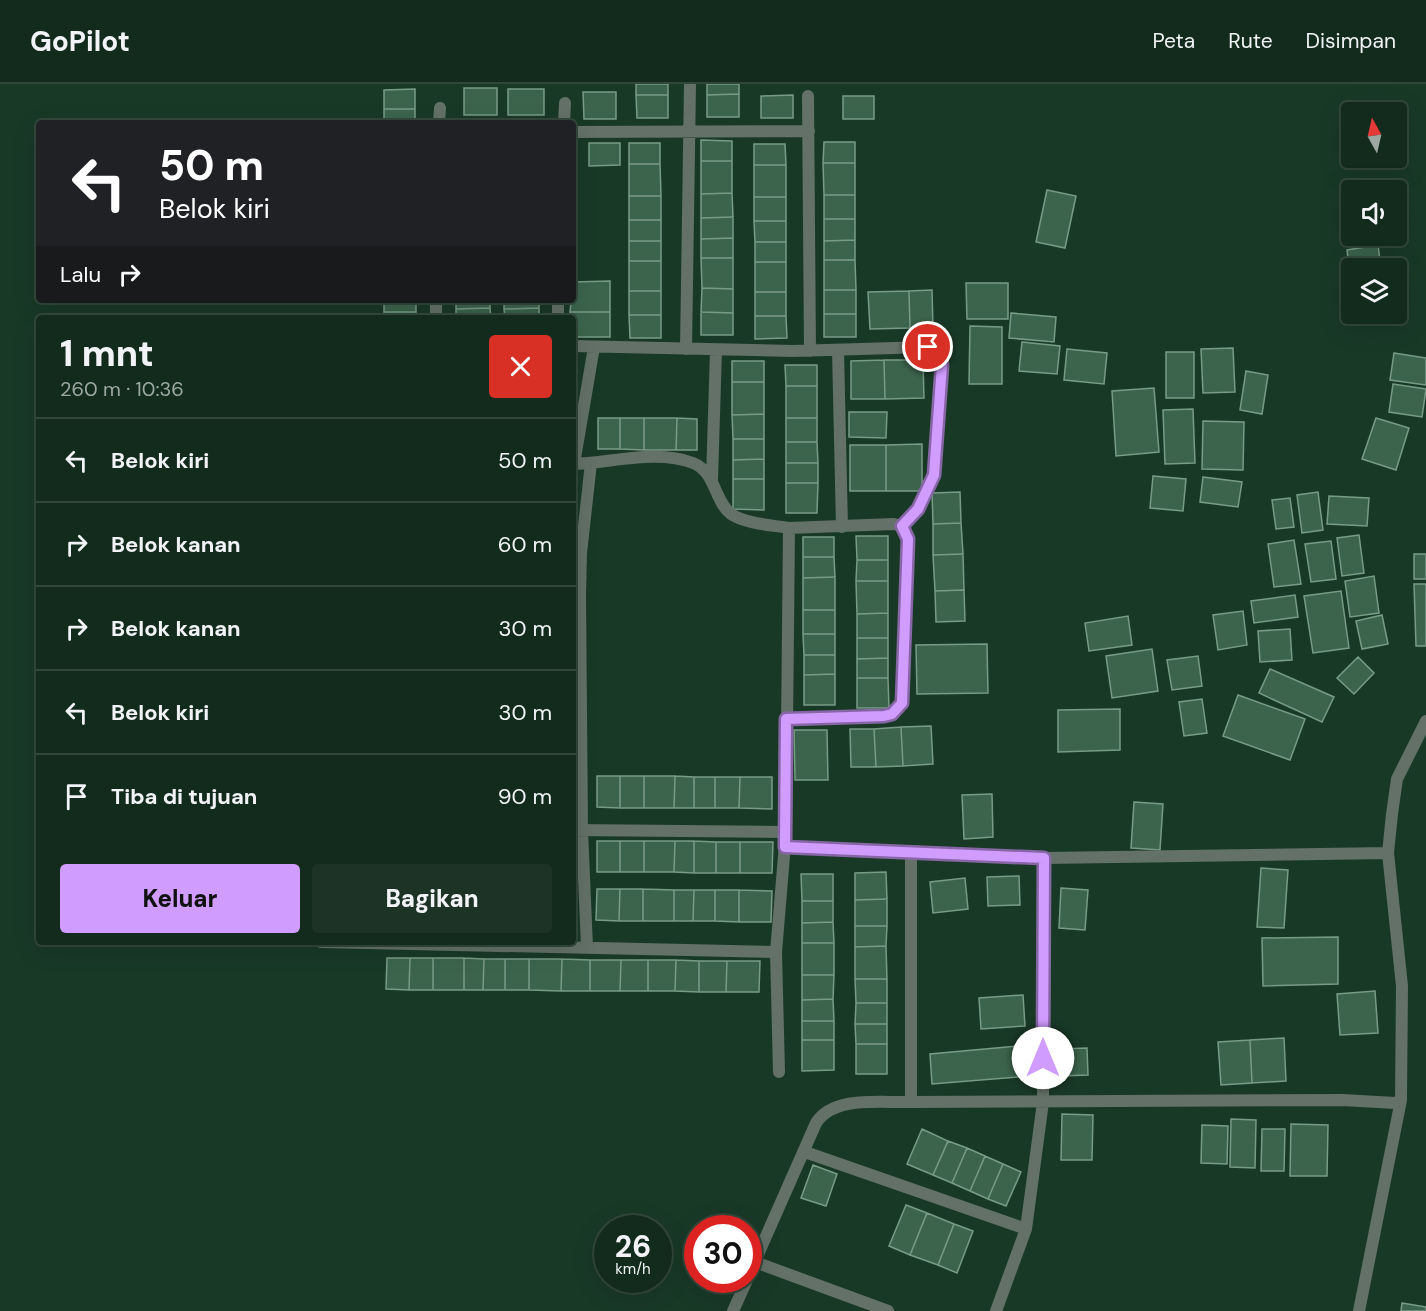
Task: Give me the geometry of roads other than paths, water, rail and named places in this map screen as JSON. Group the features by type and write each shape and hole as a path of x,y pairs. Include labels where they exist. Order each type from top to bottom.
{"street":[{"path":"686,349 690,84"},
{"path":"808,96 810,351"},
{"path":"564,120 565,103"},
{"path":"440,108 440,120"},
{"path":"576,132 809,131"},
{"path":"576,346 810,351 928,347 938,355 942,365 934,475 918,509 902,526 789,528 742,519 730,513 712,478 695,463 672,458 576,464"},
{"path":"576,452 594,347"},
{"path":"712,478 716,350"},
{"path":"838,350 843,528"},
{"path":"587,947 578,830 577,595 591,464"},
{"path":"786,719 884,716 898,709 902,703 908,539 902,526"},
{"path":"779,1072 776,952 786,832 789,528"},
{"path":"1359,1311 1401,1100 1402,986 1388,853 1397,779 1426,721"},
{"path":"578,830 786,832"},
{"path":"785,847 1044,858 1388,853"},
{"path":"911,854 911,1102"},
{"path":"996,1311 1026,1228 1043,1102 1044,858"},
{"path":"478,945 776,952"},
{"path":"762,1247 820,1117 833,1107 852,1103 911,1102 1342,1100 1395,1104 1401,1100"},
{"path":"805,1152 1026,1228"},
{"path":"762,1265 888,1311"},
{"path":"733,1311 741,1293"}]}
